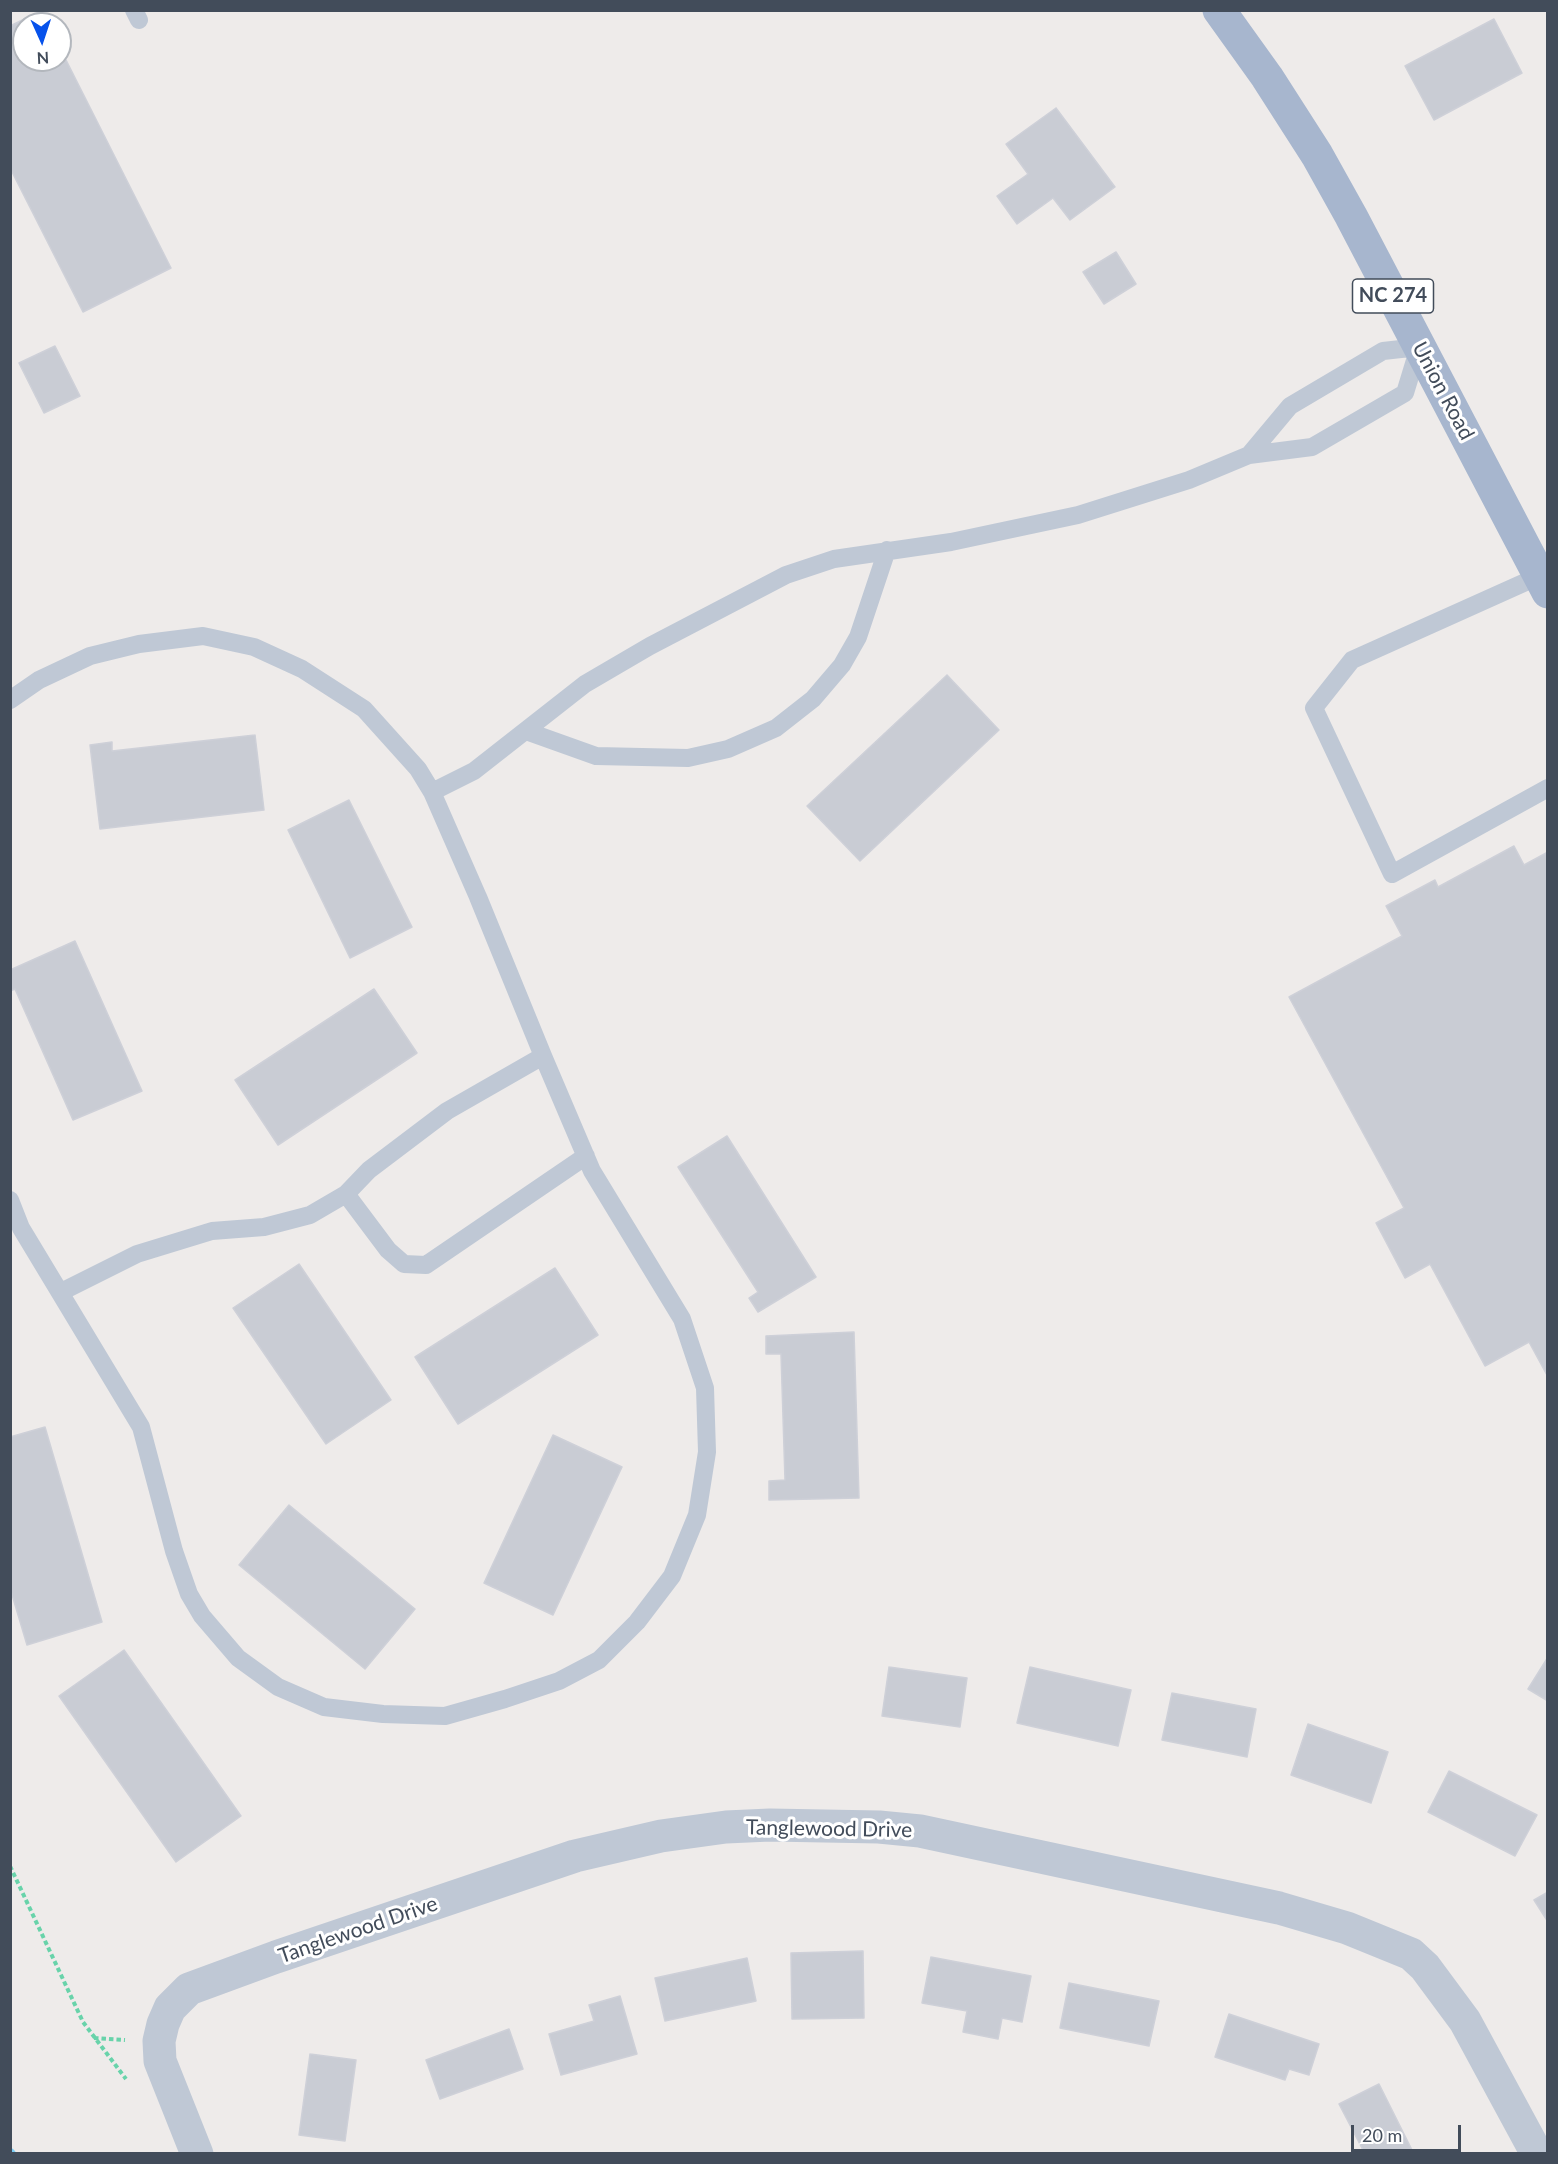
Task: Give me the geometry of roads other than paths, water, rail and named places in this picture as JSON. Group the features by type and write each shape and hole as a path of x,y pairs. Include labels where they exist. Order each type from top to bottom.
{"main road":[{"name":"Union Road","path":"1219,10 1268,76 1317,155 1543,584"}],"street":[{"name":"Tanglewood Drive","path":"197,2154 160,2061 159,2041 170,2008 189,1989 575,1856 661,1836 726,1827 770,1825 879,1827 920,1831 1279,1908 1347,1928 1411,1954 1425,1967 1465,2021 1537,2154"}],"lane":[{"path":"432,792 474,771 585,684 650,646 786,575 834,559 951,542 1078,515 1189,480 1249,455 1312,447 1405,393 1419,347 1383,351 1290,406 1249,455"},
{"path":"526,731 596,756 688,758 728,749 776,728 813,699 842,665 858,637 886,550"},
{"path":"1543,584 1352,660 1314,708 1392,874 1548,788"},
{"path":"10,700 39,680 90,656 139,644 203,636 254,647 302,669 364,709 418,769 432,792 478,897 585,1156 682,1319 705,1388 707,1452 697,1515 672,1576 637,1622 599,1660 560,1681 445,1716 383,1714 324,1707 278,1687 238,1658 202,1616 189,1594 174,1551 141,1427 21,1228 10,1200"},
{"path":"61,1292 137,1254 212,1231 264,1227 310,1215 346,1194 369,1170 447,1111 543,1056"},
{"path":"346,1194 388,1250 404,1264 426,1264 585,1156"}]}
